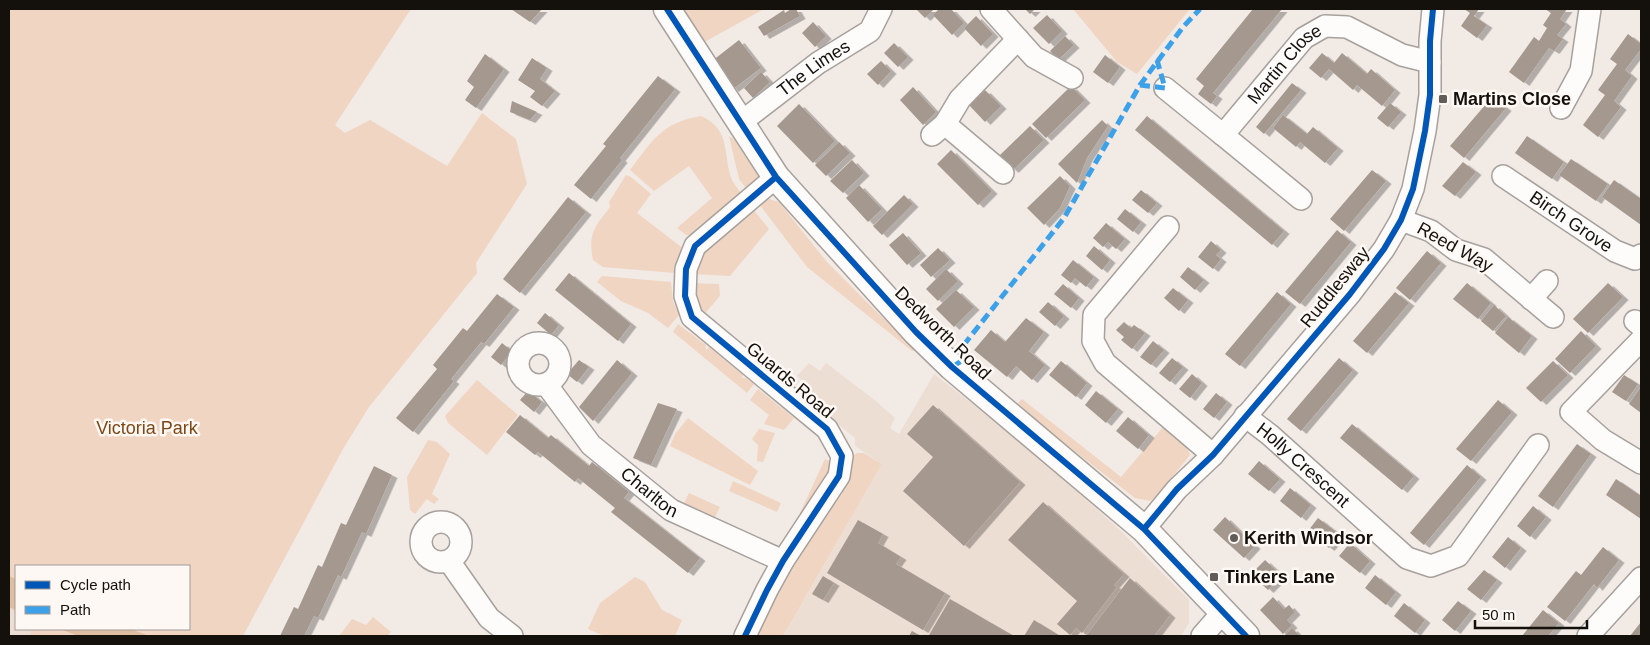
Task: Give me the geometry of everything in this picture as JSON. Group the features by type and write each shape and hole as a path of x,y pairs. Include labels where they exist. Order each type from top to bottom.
{"main road":[{"name":"Dedworth Road","path":"667,9 776,177 916,332 952,367 1144,529 1246,636"}],"street":[{"name":"The Limes","path":"740,123 818,63 870,31 881,9"},
{"path":"991,9 1034,57 1072,78"},
{"name":"Ruddlesway","path":"1144,529 1177,489 1213,455 1350,294 1384,250 1401,220 1412,189 1425,131 1430,95 1433,9"},
{"path":"1561,100 1581,71 1590,9"},
{"name":"Martin Close","path":"1222,135 1304,38 1325,26 1347,27 1402,55 1430,62"},
{"path":"1003,174 938,129 960,99 1018,39"},
{"path":"1165,88 1222,135 1296,190"},
{"name":"Birch Grove","path":"1503,176 1615,251 1635,259 1641,255"},
{"name":"Guards Road","path":"745,636 783,562 839,476 842,456 827,429 692,317 685,296 686,269 695,246 776,177"},
{"name":"Reed Way","path":"1401,220 1431,230 1456,250 1484,259 1553,317"},
{"path":"1166,237 1094,315 1093,341 1105,363 1213,455"},
{"path":"1531,299 1547,281"},
{"path":"1639,329 1571,412 1608,433 1641,463"},
{"name":"Charlton","path":"546,384 591,445 655,498 674,511 783,562"},
{"name":"Holly Crescent","path":"1245,416 1270,435 1407,558 1431,566 1458,556 1530,450"},
{"path":"449,561 489,618 512,636"},
{"path":"1588,636 1641,578"},
{"path":"1202,636 1223,612"}],"shaded area":[{"path":"809,363 820,371 826,363 876,401 895,418 890,428 899,434 934,374 1008,431 1117,527 1189,600 1189,623 1181,636 783,636 882,464 855,446 855,438 802,395 809,387 797,376"},
{"path":"9,576 15,579 15,610 9,607"},
{"path":"9,609 15,612 15,630 32,630 29,636 9,636"},
{"path":"63,630 134,630 149,636 78,636"}],"green space":[{"name":"Victoria Park","path":"9,9 411,9 335,125 345,133 370,120 447,166 482,113 516,139 527,184 476,263 477,273 369,407 343,449 243,636 29,636 32,630 190,630 190,565 15,565 15,612 9,609"},
{"path":"680,9 764,9 701,44"},
{"path":"1073,9 1190,9 1137,74 1117,62"},
{"path":"701,116 718,128 722,136 732,180 744,196 695,235 686,235 677,228 712,198 689,166 654,191 630,170 659,134 676,123"},
{"path":"729,136 734,139 759,177 749,192 739,179"},
{"path":"626,175 651,194 637,213 684,249 675,273 603,267 593,260 591,243 594,231 610,207 609,202"},
{"path":"768,199 779,202 827,262 918,350 912,351 807,267 759,204"},
{"path":"753,209 769,229 730,276 691,274 695,259"},
{"path":"602,276 671,282 673,301 679,315 668,328 648,313 621,301 597,282"},
{"path":"690,283 719,284 720,296 702,317"},
{"path":"678,324 706,345 706,350 709,347 743,375 742,378 746,378 754,384 747,393 673,332"},
{"path":"477,380 518,415 487,455 448,423 445,416"},
{"path":"758,389 794,418 784,430 764,424 769,415 750,400"},
{"path":"1022,399 1121,477 1164,426 1185,442 1190,455 1157,496 1150,501 1135,498 1038,423 1018,403"},
{"path":"688,418 758,471 750,485 670,446 675,434"},
{"path":"759,429 775,433 763,462 757,461 758,445 752,439"},
{"path":"428,440 437,442 450,454 432,494 439,499 434,504 427,499 415,514 410,510 407,477"},
{"path":"857,453 864,453 882,464 783,636 751,636 791,558 842,494 851,457"},
{"path":"825,459 833,463 832,483 806,516 800,513"},
{"path":"733,481 781,503 777,512 729,491"},
{"path":"689,493 720,507 715,517 684,503"},
{"path":"635,577 645,582 662,610 682,620 675,636 604,636 588,629 600,603"},
{"path":"373,617 391,632 387,636 339,636 352,619 366,625"}],"building":[{"path":"511,9 542,9 530,22"},
{"path":"791,9 796,9 800,16 764,36 758,27 784,10 785,13"},
{"path":"916,9 934,9 925,18"},
{"path":"939,9 951,9 964,23 952,35 933,15"},
{"path":"1025,9 1035,9 1030,14"},
{"path":"1253,9 1282,9 1213,93 1217,96 1211,104 1198,94 1204,86 1196,79"},
{"path":"1464,9 1479,9 1474,16 1487,25 1477,38 1461,26 1470,13"},
{"path":"1545,9 1567,9 1560,19 1566,24 1557,35 1563,39 1554,51 1549,48 1524,83 1509,72 1534,37 1539,41 1547,28 1543,25 1551,13"},
{"path":"1047,15 1062,31 1049,44 1033,28"},
{"path":"976,16 993,34 981,46 964,28"},
{"path":"813,22 826,36 815,47 802,33"},
{"path":"1628,34 1641,44 1641,49 1625,70 1632,76 1614,101 1621,107 1598,137 1583,125 1605,95 1598,90 1617,64 1610,59"},
{"path":"1065,36 1074,45 1058,60 1050,51"},
{"path":"739,40 761,68 733,89 712,61"},
{"path":"894,43 908,57 898,67 884,53"},
{"path":"1322,53 1334,63 1342,53 1367,74 1371,69 1395,90 1382,106 1357,85 1353,90 1329,69 1321,78 1309,68"},
{"path":"485,54 504,69 476,108 465,100 474,87 467,81"},
{"path":"1105,55 1120,67 1108,83 1093,72"},
{"path":"532,58 547,68 540,79 555,91 542,106 530,97 535,91 518,80"},
{"path":"881,61 891,71 878,85 867,74"},
{"path":"761,72 770,82 753,98 744,88"},
{"path":"658,76 675,89 620,158 622,160 591,199 574,185 606,146 603,144"},
{"path":"1292,83 1301,90 1264,134 1256,127"},
{"path":"1071,86 1085,100 1046,138 1032,124"},
{"path":"913,87 936,112 923,125 900,100"},
{"path":"985,90 1001,106 985,122 969,105"},
{"path":"1492,97 1506,108 1464,158 1450,146"},
{"path":"512,101 537,112 530,120 510,112"},
{"path":"1390,103 1401,112 1388,127 1377,118"},
{"path":"799,104 835,141 813,163 777,126"},
{"path":"1283,115 1307,134 1313,127 1338,148 1325,163 1300,142 1296,147 1273,128"},
{"path":"1147,116 1284,231 1272,245 1135,130"},
{"path":"1102,120 1108,126 1087,158 1077,183 1058,164"},
{"path":"1030,126 1044,140 1013,170 999,156"},
{"path":"1527,136 1564,162 1552,179 1515,153"},
{"path":"839,142 850,153 826,176 815,165"},
{"path":"951,150 992,191 978,205 937,164"},
{"path":"1571,159 1608,184 1596,201 1559,175"},
{"path":"852,160 864,173 843,193 830,181"},
{"path":"1463,162 1476,172 1455,196 1442,186"},
{"path":"1372,170 1386,181 1344,231 1330,219"},
{"path":"1060,176 1070,186 1060,208 1044,225 1027,208"},
{"path":"1614,180 1641,199 1641,225 1602,197"},
{"path":"859,185 882,209 868,222 846,198"},
{"path":"1141,190 1157,203 1148,213 1132,200"},
{"path":"904,195 913,204 882,235 873,226"},
{"path":"568,197 586,212 520,293 503,279"},
{"path":"1125,209 1141,222 1133,232 1117,219"},
{"path":"1106,223 1125,239 1116,249 1108,242 1103,247 1093,238"},
{"path":"1337,230 1351,242 1300,304 1285,292"},
{"path":"903,233 921,253 907,265 889,245"},
{"path":"1211,241 1221,250 1216,255 1221,259 1213,269 1198,257"},
{"path":"1094,246 1110,260 1102,270 1086,256"},
{"path":"938,248 950,260 931,277 920,265"},
{"path":"1427,251 1441,263 1410,300 1396,288"},
{"path":"1073,260 1094,277 1086,287 1075,278 1071,283 1061,275"},
{"path":"1188,267 1204,280 1195,290 1180,277"},
{"path":"946,269 958,281 938,301 926,289"},
{"path":"569,273 631,324 618,341 555,290"},
{"path":"1467,283 1491,303 1478,319 1453,299"},
{"path":"1608,283 1623,297 1588,333 1573,319"},
{"path":"1063,284 1079,298 1071,308 1054,294"},
{"path":"1173,288 1188,300 1179,311 1164,298"},
{"path":"956,290 974,307 954,327 936,309"},
{"path":"1277,292 1291,304 1240,366 1225,354"},
{"path":"1395,292 1409,303 1367,353 1353,341"},
{"path":"497,294 514,307 484,344 481,342 451,379 454,381 413,432 396,418 437,369 433,365 463,328 467,331"},
{"path":"1048,302 1064,316 1055,326 1039,312"},
{"path":"1494,305 1506,316 1493,331 1481,321"},
{"path":"545,313 559,325 551,335 537,323"},
{"path":"1508,317 1532,336 1519,353 1495,333"},
{"path":"1026,318 1044,332 1029,351 1045,365 1032,380 1016,366 1007,377 974,350 991,330 1005,342"},
{"path":"1124,322 1131,328 1134,325 1145,333 1132,349 1121,340 1124,337 1116,330"},
{"path":"1581,331 1596,346 1570,373 1555,359"},
{"path":"1153,341 1164,350 1151,365 1140,357"},
{"path":"502,343 512,351 501,365 491,357"},
{"path":"1172,358 1183,367 1170,382 1159,373"},
{"path":"1339,358 1353,370 1301,431 1287,419"},
{"path":"579,360 589,367 577,382 567,374"},
{"path":"617,360 632,373 593,421 579,407"},
{"path":"1061,361 1087,383 1076,397 1049,375"},
{"path":"1553,361 1568,375 1541,402 1526,388"},
{"path":"1192,374 1202,383 1190,398 1179,389"},
{"path":"1624,375 1638,384 1626,401 1612,392"},
{"path":"1641,387 1641,413 1629,404"},
{"path":"528,391 542,402 534,412 520,400"},
{"path":"1096,391 1118,409 1106,423 1085,405"},
{"path":"1216,393 1227,402 1214,418 1203,409"},
{"path":"1498,400 1512,412 1471,461 1456,449"},
{"path":"658,403 677,409 651,465 633,458"},
{"path":"933,405 1020,482 964,546 903,491 933,457 907,434"},
{"path":"520,415 548,438 551,435 589,466 592,462 629,492 624,498 700,558 688,573 611,512 615,508 578,478 575,482 538,452 535,455 506,432"},
{"path":"1128,417 1149,435 1138,449 1116,431"},
{"path":"1352,424 1414,476 1402,490 1340,438"},
{"path":"1577,444 1591,454 1553,507 1538,496"},
{"path":"1259,461 1280,479 1269,491 1248,474"},
{"path":"1467,465 1481,477 1424,545 1410,533"},
{"path":"374,466 392,475 366,534 362,532 341,577 338,575 318,618 314,616 304,636 280,636 294,607 298,609 318,565 322,567 341,523 346,525"},
{"path":"1616,479 1641,496 1641,519 1606,495"},
{"path":"1290,488 1311,505 1301,518 1280,501"},
{"path":"1043,502 1124,574 1114,585 1117,587 1082,633 1076,628 1070,635 1057,624 1077,601 1008,540"},
{"path":"1533,506 1546,517 1530,537 1517,526"},
{"name":"Kerith Windsor","path":"1225,517 1255,546 1244,558 1213,530"},
{"path":"1318,518 1340,535 1329,548 1308,531"},
{"path":"858,520 883,534 878,543 901,557 896,564 945,593 923,630 827,573"},
{"path":"1508,537 1521,548 1505,568 1492,557"},
{"path":"1350,543 1370,561 1360,573 1339,556"},
{"path":"1603,547 1619,560 1597,588 1594,584 1565,621 1547,607 1576,571 1581,575"},
{"path":"1265,560 1282,576 1268,590 1251,574"},
{"path":"1484,570 1497,580 1481,600 1467,589"},
{"path":"1375,575 1396,592 1386,605 1365,588"},
{"path":"823,576 834,583 823,600 812,594"},
{"path":"1130,578 1170,615 1154,636 1086,636"},
{"path":"1273,597 1284,609 1289,605 1295,612 1287,620 1292,625 1283,634 1260,610"},
{"path":"950,599 986,620 1014,636 929,635"},
{"path":"1458,601 1471,611 1455,631 1442,620"},
{"path":"1404,603 1425,620 1415,633 1394,616"},
{"path":"1543,610 1559,623 1548,636 1522,636"},
{"path":"1034,620 1060,636 1024,636"},
{"path":"1641,622 1641,636 1630,636"},
{"path":"1292,628 1300,636 1284,636"},
{"path":"912,631 921,636 909,636"}],"marked path":[{"path":"952,367 963,360 959,351 1064,218 1140,85 1183,27 1200,9"},
{"path":"1140,85 1165,88 1157,60"}],"cycle path":[{"path":"667,9 776,177 916,332 952,367 1144,529 1246,636"},
{"path":"1144,529 1177,489 1213,455 1350,294 1384,249 1401,220 1413,189 1425,131 1430,95 1430,41 1433,9"},
{"path":"745,636 783,561 839,476 842,456 827,429 692,317 685,296 686,269 695,246 776,177"}],"place":[{"name":"Martins Close","path":"1443,99"},
{"name":"Kerith Windsor","path":"1234,538"},
{"name":"Tinkers Lane","path":"1214,577"}]}
